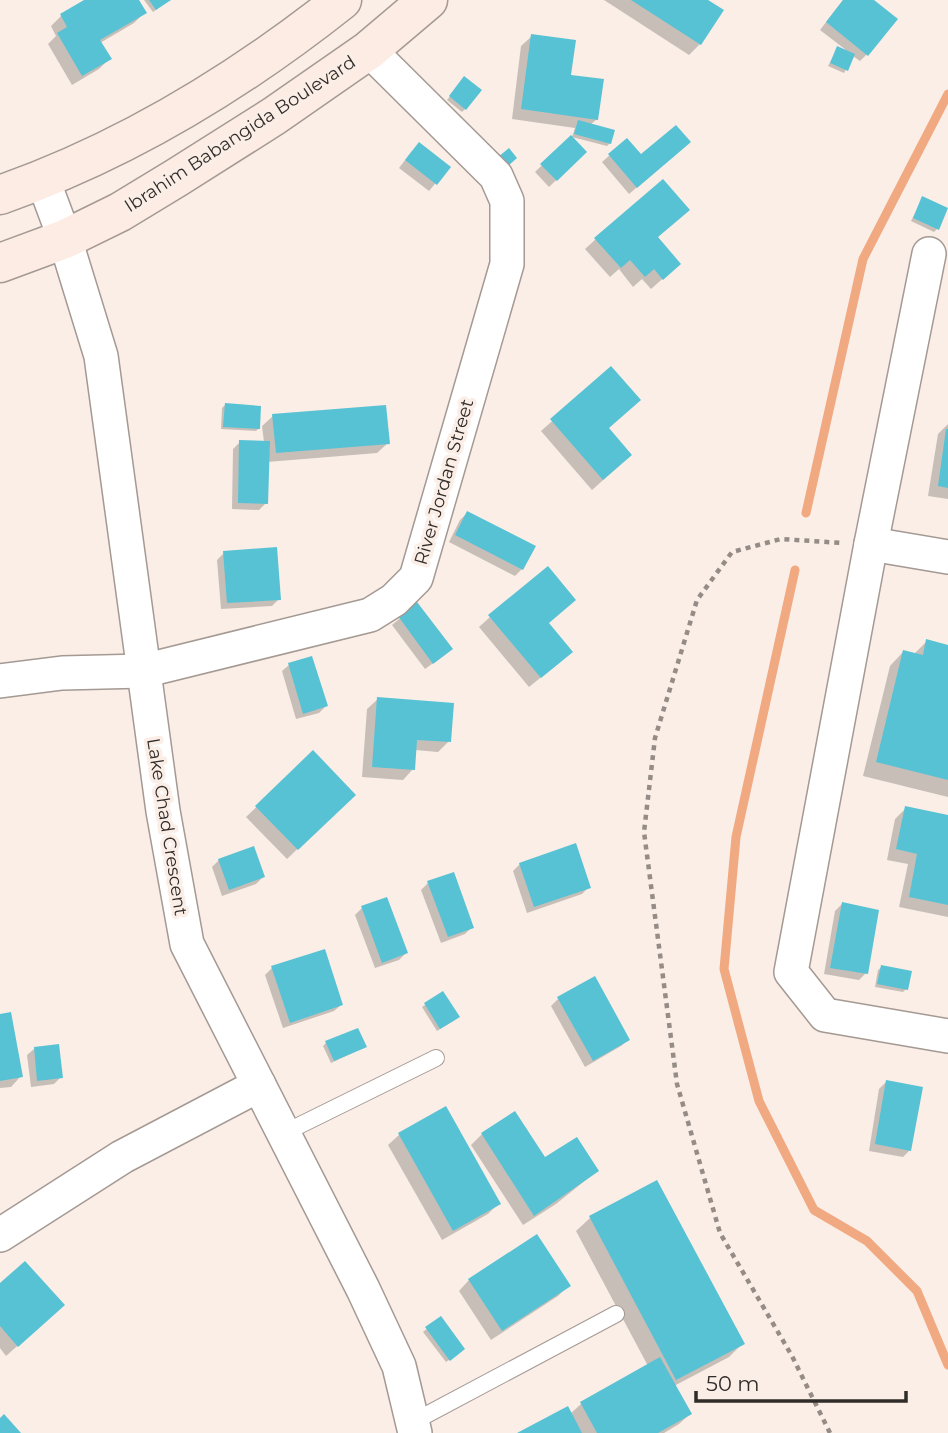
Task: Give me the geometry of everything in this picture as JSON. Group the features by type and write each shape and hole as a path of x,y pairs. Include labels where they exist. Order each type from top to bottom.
{"street":[{"path":"0,195 43,180 178,113 308,27 342,0"},
{"name":"Ibrahim Babangida Boulevard","path":"0,263 65,239 120,212 176,178 274,116 369,50 428,0"},
{"name":"River Jordan Street","path":"0,681 62,673 143,671 370,615 394,600 416,578 507,264 507,201 496,176 369,50"},
{"name":"Lake Chad Crescent","path":"43,180 65,239 101,356 163,811 187,944 363,1289 399,1366 414,1428"},
{"path":"929,254 790,972 825,1016 948,1036"},
{"path":"871,544 948,557"},
{"path":"0,1235 122,1157 259,1085"}],"lane":[{"path":"282,1134 436,1058"},
{"path":"414,1428 616,1314"}],"path":[{"path":"830,1433 792,1356 720,1233 677,1084 644,832 655,738 697,600 732,552 781,539 871,544"}],"building":[{"path":"84,0 139,0 147,13 100,40 112,59 82,76 57,33 67,27 60,14"},
{"path":"149,0 171,0 156,10"},
{"path":"631,0 708,0 724,10 701,45"},
{"path":"843,0 874,0 898,19 868,56 826,22"},
{"path":"531,34 576,40 571,75 604,79 598,120 521,109"},
{"path":"837,46 855,54 848,71 830,63"},
{"path":"464,76 482,90 466,110 449,96"},
{"path":"578,120 615,130 611,144 574,134"},
{"path":"676,125 691,142 637,188 608,154 627,138 641,154"},
{"path":"571,135 587,152 557,181 540,164"},
{"path":"419,142 451,167 437,185 405,160"},
{"path":"509,148 517,158 507,167 498,157"},
{"path":"663,179 690,210 658,237 681,264 663,280 654,269 645,277 630,260 621,268 594,238"},
{"path":"922,196 948,208 939,230 913,218"},
{"path":"611,366 641,400 609,428 632,455 603,480 550,419"},
{"path":"225,403 261,406 260,429 223,427"},
{"path":"386,405 390,444 276,453 272,414"},
{"path":"948,429 948,488 938,486"},
{"path":"239,440 270,441 268,504 238,503"},
{"path":"467,511 536,546 523,570 455,535"},
{"path":"277,547 281,600 227,603 223,551"},
{"path":"548,566 576,600 549,623 573,652 541,678 488,615"},
{"path":"417,602 453,649 433,664 398,616"},
{"path":"926,639 948,645 948,780 876,762 903,650 923,655"},
{"path":"312,656 328,706 303,714 288,663"},
{"path":"377,697 454,703 451,742 417,740 415,770 372,767"},
{"path":"313,750 356,795 298,850 255,806"},
{"path":"905,806 948,815 948,905 909,897 917,854 896,849"},
{"path":"576,843 591,888 534,907 519,863"},
{"path":"254,846 265,877 229,890 218,859"},
{"path":"454,872 474,928 448,937 427,881"},
{"path":"387,897 408,953 382,963 361,906"},
{"path":"842,902 879,910 868,974 830,968"},
{"path":"325,949 343,1005 290,1023 271,966"},
{"path":"881,965 912,971 908,990 877,984"},
{"path":"595,976 630,1040 593,1061 557,997"},
{"path":"443,991 460,1017 440,1029 424,1003"},
{"path":"11,1012 23,1077 0,1081 0,1014"},
{"path":"358,1028 367,1047 334,1061 325,1041"},
{"path":"59,1044 63,1078 37,1081 34,1047"},
{"path":"886,1080 923,1087 911,1151 875,1144"},
{"path":"446,1106 501,1204 453,1231 398,1133"},
{"path":"515,1111 545,1157 577,1137 599,1171 534,1216 481,1133"},
{"path":"657,1180 745,1344 676,1380 589,1216"},
{"path":"537,1234 571,1286 502,1331 468,1279"},
{"path":"25,1261 65,1305 18,1347 0,1326 0,1283"},
{"path":"441,1316 465,1349 450,1361 425,1327"},
{"path":"660,1357 692,1414 658,1433 597,1433 580,1402"},
{"path":"568,1406 582,1433 517,1433"},
{"path":"4,1414 21,1433 0,1433 0,1418"}],"waterway":[{"path":"806,513 863,259 948,94"},
{"path":"795,570 736,837 724,969 759,1101 814,1210 867,1241 917,1291 948,1365"}]}
